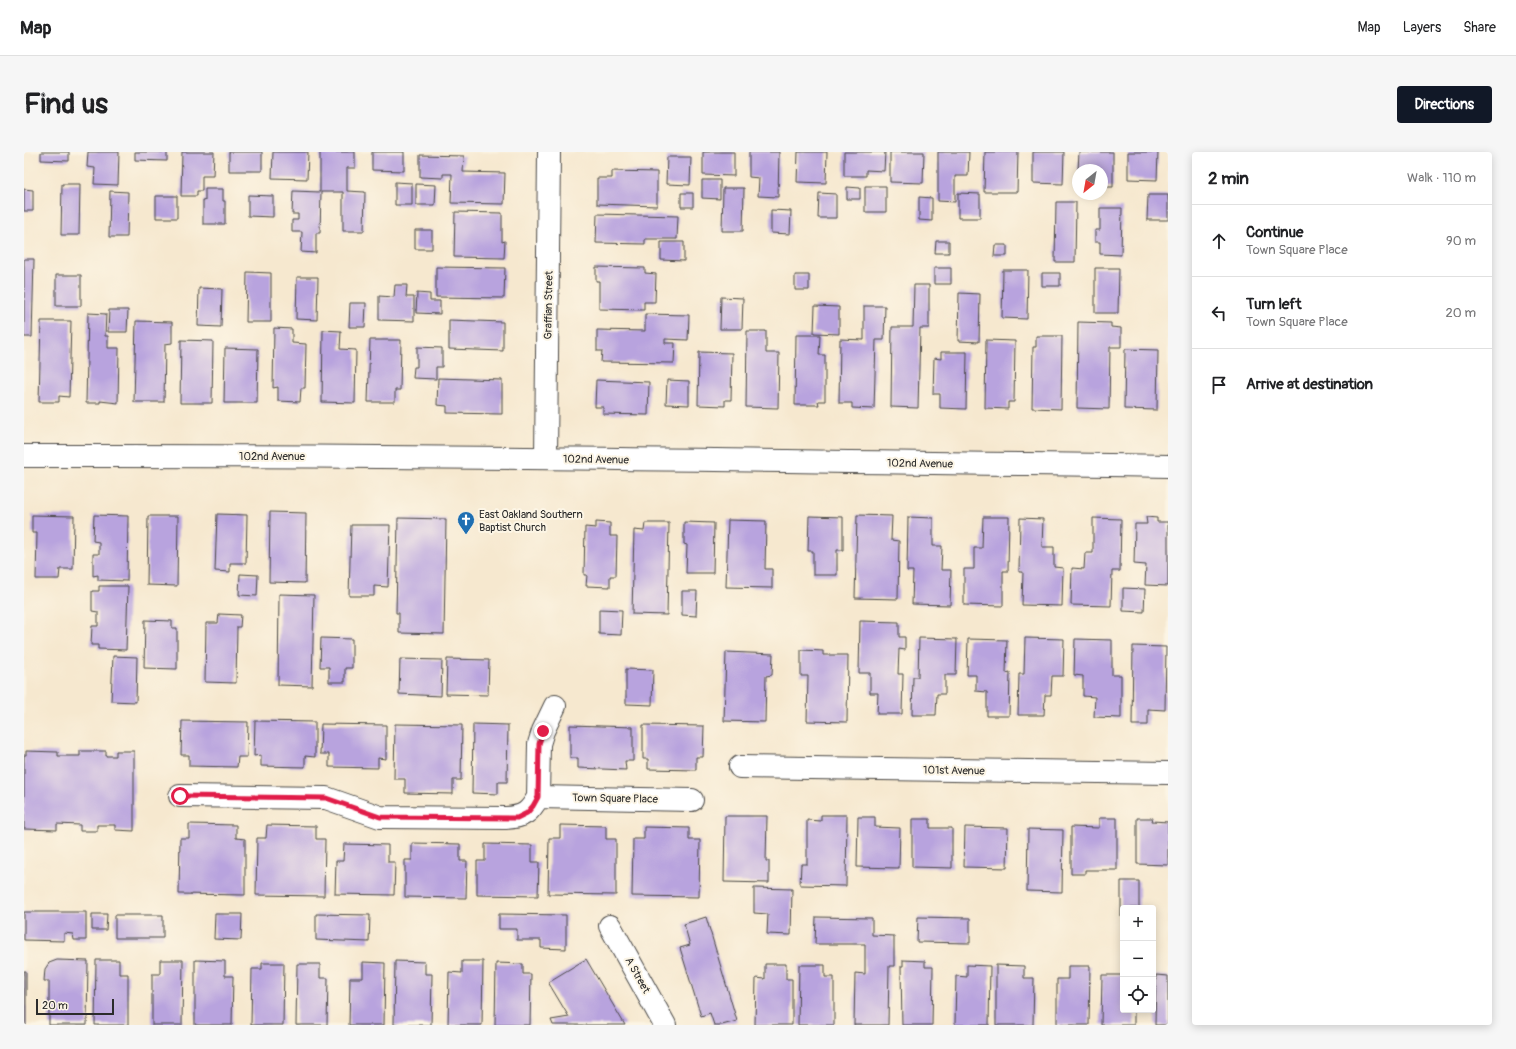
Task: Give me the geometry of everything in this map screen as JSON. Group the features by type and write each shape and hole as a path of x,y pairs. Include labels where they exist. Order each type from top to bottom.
{"street":[{"name":"Graffian Street","path":"546,458 549,152"},
{"name":"102nd Avenue","path":"24,456 546,458 1168,466"},
{"path":"180,796 326,798 380,817 517,818 527,813 538,797 539,744 543,731 555,706"},
{"name":"101st Avenue","path":"740,767 1168,773"},
{"name":"Town Square Place","path":"538,797 692,800"},
{"name":"A Street","path":"610,926 665,1025"}],"building":[{"path":"41,152 69,152 69,161 41,160"},
{"path":"88,152 119,152 118,185 94,184 95,168 87,167"},
{"path":"135,152 167,152 167,161 135,160"},
{"path":"182,152 214,152 213,176 202,176 202,191 197,191 197,196 181,196"},
{"path":"229,152 262,152 262,171 229,171"},
{"path":"273,152 308,152 307,179 272,178"},
{"path":"320,152 355,152 355,168 347,168 347,191 365,192 364,231 343,231 343,192 321,192 320,233 316,233 316,253 301,252 302,232 292,232 292,220 298,220 298,214 292,214 293,191 320,192"},
{"path":"372,152 404,152 404,171 372,170"},
{"path":"703,152 734,152 734,176 703,175"},
{"path":"749,152 779,152 778,197 758,196 759,178 749,177"},
{"path":"798,152 827,152 826,183 797,182"},
{"path":"844,152 885,152 884,171 866,170 866,176 844,176"},
{"path":"890,152 924,152 923,183 890,182"},
{"path":"938,152 969,152 968,176 955,176 955,202 938,201"},
{"path":"985,152 1018,152 1017,192 984,192"},
{"path":"1033,152 1064,152 1063,184 1033,183"},
{"path":"1079,152 1113,152 1113,187 1108,187 1108,164 1078,164"},
{"path":"1128,152 1158,152 1157,180 1128,179"},
{"path":"420,155 464,156 463,172 505,173 504,204 451,203 452,174 443,174 443,178 420,177"},
{"path":"667,157 691,157 690,185 666,184"},
{"path":"612,171 657,172 657,206 597,204 597,178 612,178"},
{"path":"702,180 720,180 720,199 702,198"},
{"path":"395,182 412,183 412,205 395,205"},
{"path":"62,184 80,184 79,235 61,235"},
{"path":"416,184 436,185 435,205 416,205"},
{"path":"865,186 886,186 886,212 865,212"},
{"path":"847,187 860,188 860,199 847,199"},
{"path":"723,188 744,188 743,231 722,231"},
{"path":"24,189 33,190 33,211 24,211"},
{"path":"205,189 223,189 223,201 225,201 225,224 203,224 203,200 205,201"},
{"path":"110,191 128,192 127,237 109,237"},
{"path":"681,193 693,193 693,207 681,207"},
{"path":"819,193 836,194 836,218 818,218"},
{"path":"958,193 980,194 980,218 958,218"},
{"path":"248,195 273,196 273,217 248,216"},
{"path":"1148,195 1168,195 1168,220 1147,220"},
{"path":"156,196 177,196 177,218 156,218"},
{"path":"919,197 932,198 932,221 919,220"},
{"path":"1056,202 1076,202 1075,262 1055,262"},
{"path":"1100,208 1122,208 1121,255 1100,254 1100,242 1095,242 1095,230 1100,230"},
{"path":"771,210 791,211 790,234 771,233"},
{"path":"455,212 502,213 502,242 505,241 504,258 454,257"},
{"path":"597,214 678,216 677,239 645,239 645,244 596,243"},
{"path":"415,230 432,230 432,249 415,249"},
{"path":"936,241 949,241 949,253 935,253"},
{"path":"661,242 684,242 684,261 661,260"},
{"path":"995,245 1007,245 1007,256 994,256"},
{"path":"24,259 34,259 32,337 24,337"},
{"path":"436,267 505,268 504,298 436,297"},
{"path":"596,267 645,268 645,273 656,274 655,302 644,302 644,310 599,309 599,281 596,281"},
{"path":"934,268 951,268 951,284 934,284"},
{"path":"1095,268 1119,268 1118,313 1095,313"},
{"path":"1003,270 1028,270 1027,319 1002,318"},
{"path":"247,272 271,273 271,322 246,322"},
{"path":"1042,273 1060,273 1060,286 1042,286"},
{"path":"56,275 81,275 81,306 56,306"},
{"path":"795,275 809,275 809,290 795,290"},
{"path":"297,277 318,277 317,320 296,319"},
{"path":"395,285 407,285 406,297 414,297 414,321 379,320 379,296 394,297"},
{"path":"914,285 929,285 929,328 920,328 918,408 891,407 892,327 913,327"},
{"path":"199,288 222,289 221,327 198,326"},
{"path":"417,293 430,294 430,301 440,301 440,314 416,313"},
{"path":"959,293 980,294 979,342 958,341"},
{"path":"721,297 743,298 742,329 720,329"},
{"path":"350,303 366,303 365,327 349,327"},
{"path":"815,306 839,307 839,334 814,333"},
{"path":"864,306 885,306 884,340 876,340 874,409 852,408 852,403 839,403 840,339 864,340"},
{"path":"109,310 128,310 127,332 108,332"},
{"path":"88,313 106,314 105,336 108,336 108,348 119,348 118,403 100,401 100,403 86,403"},
{"path":"645,314 689,315 688,340 665,339 665,343 675,343 674,363 601,362 602,351 597,351 597,330 645,331"},
{"path":"449,320 503,322 503,351 449,349"},
{"path":"41,321 71,321 69,397 59,396 59,402 39,402"},
{"path":"136,321 172,322 172,343 165,344 164,402 134,402"},
{"path":"1078,322 1111,323 1111,327 1121,328 1121,347 1110,347 1109,409 1077,408"},
{"path":"274,328 292,329 292,343 306,344 305,388 301,388 300,402 278,401 278,387 273,388"},
{"path":"323,330 341,331 340,349 356,350 355,403 322,402"},
{"path":"747,331 766,331 766,353 779,353 778,408 746,407"},
{"path":"796,335 820,335 819,355 825,355 825,401 818,401 819,405 795,405"},
{"path":"1036,336 1062,336 1061,409 1032,408 1033,347 1036,347"},
{"path":"181,340 213,341 212,403 180,403"},
{"path":"370,340 401,340 400,390 395,390 395,402 368,402"},
{"path":"986,340 1015,341 1014,402 1008,402 1008,409 985,408"},
{"path":"417,347 442,348 442,367 436,367 436,379 413,378 414,367 417,367"},
{"path":"225,348 258,349 257,403 224,403"},
{"path":"1125,349 1158,350 1157,410 1124,409"},
{"path":"699,352 732,353 731,400 725,400 725,406 698,405"},
{"path":"941,352 967,352 966,409 940,408 940,394 933,394 934,358 941,359"},
{"path":"438,378 502,380 502,414 447,413 447,406 437,405"},
{"path":"596,380 649,382 648,415 603,414 603,407 595,407"},
{"path":"667,380 689,381 689,405 666,404"},
{"path":"270,512 306,513 305,583 269,582"},
{"path":"217,514 247,515 246,563 230,563 230,572 215,571"},
{"path":"32,515 74,516 73,569 60,569 59,579 36,579 37,533 32,533"},
{"path":"94,515 128,516 127,581 98,580 98,575 93,576 93,554 99,554 99,542 93,541"},
{"path":"857,515 892,516 891,540 899,541 898,599 855,598"},
{"path":"148,516 178,516 177,586 147,585"},
{"path":"809,516 843,517 843,550 837,550 837,575 813,575 813,551 808,551"},
{"path":"908,517 933,518 933,546 942,546 941,570 951,570 950,605 912,604 913,571 907,571"},
{"path":"983,517 1009,517 1008,571 1003,571 1003,606 964,605 964,569 974,569 974,548 982,548"},
{"path":"1146,517 1157,518 1157,522 1168,522 1168,586 1145,585 1146,565 1134,564 1135,524 1147,524"},
{"path":"398,518 446,519 444,634 399,633 399,613 396,613"},
{"path":"1020,518 1043,519 1042,547 1054,547 1054,567 1063,568 1062,606 1022,605 1023,572 1019,572"},
{"path":"1093,518 1121,519 1120,571 1112,571 1111,606 1071,605 1072,568 1084,569 1085,553 1093,553"},
{"path":"728,520 766,521 765,569 772,569 772,588 726,587"},
{"path":"596,522 610,523 610,536 617,536 616,576 610,576 610,587 586,586 587,575 584,575 585,527 596,528"},
{"path":"684,522 714,523 713,573 686,573 687,545 684,544"},
{"path":"645,523 669,523 667,615 632,614 634,530 644,531"},
{"path":"351,525 390,525 388,587 374,586 374,596 349,596"},
{"path":"240,574 258,575 257,596 239,595"},
{"path":"99,586 128,586 126,650 98,649 98,645 91,645 92,626 98,626 98,612 92,611 92,591 99,591"},
{"path":"1123,588 1145,589 1144,612 1123,611"},
{"path":"682,591 697,591 696,616 682,615"},
{"path":"279,594 314,595 312,686 278,685"},
{"path":"599,609 622,610 621,635 599,634"},
{"path":"219,614 241,615 240,627 237,627 236,683 205,682 206,623 218,623"},
{"path":"145,620 172,621 172,628 177,628 177,669 144,668"},
{"path":"860,621 899,622 899,637 905,637 905,650 899,649 898,674 903,674 902,714 877,714 878,693 870,693 870,673 859,673"},
{"path":"321,638 352,639 352,668 345,668 345,682 329,682 329,667 320,667"},
{"path":"919,638 957,639 956,675 945,675 945,694 937,694 936,715 912,715 913,677 918,677"},
{"path":"1025,638 1064,639 1063,676 1052,676 1051,695 1045,695 1044,715 1018,715 1019,674 1024,674"},
{"path":"968,639 1007,640 1006,673 1010,672 1009,716 987,716 987,692 976,691 976,675 967,675"},
{"path":"1075,639 1112,640 1112,675 1121,675 1121,718 1094,717 1095,697 1083,696 1083,676 1074,675"},
{"path":"1133,646 1166,647 1165,710 1148,709 1148,725 1132,725"},
{"path":"801,650 823,651 823,655 848,655 847,722 807,721 808,676 801,676"},
{"path":"726,652 773,654 772,675 766,676 765,722 724,721"},
{"path":"113,656 137,657 136,702 111,701"},
{"path":"400,659 442,660 441,696 399,694"},
{"path":"447,659 489,660 488,695 446,694"},
{"path":"626,669 653,670 652,705 626,704"},
{"path":"182,721 248,722 247,757 238,757 237,767 189,766 189,755 181,755"},
{"path":"255,721 315,722 315,757 305,756 305,767 261,766 261,755 254,756"},
{"path":"321,724 386,725 386,759 378,758 378,768 329,767 329,754 320,754"},
{"path":"395,724 462,725 461,780 453,780 453,794 405,793 405,779 394,779"},
{"path":"473,724 508,725 507,782 498,782 498,794 472,793"},
{"path":"570,725 633,727 633,761 625,761 626,770 578,768 578,758 570,758"},
{"path":"643,725 704,726 703,757 696,757 696,770 648,769 648,759 643,759"},
{"path":"26,751 58,752 58,756 80,756 80,751 106,751 106,756 116,756 116,751 134,751 134,831 115,830 115,825 97,825 97,831 80,831 80,825 57,824 57,830 24,829 24,755 26,755"},
{"path":"821,815 847,815 846,886 800,885 801,864 807,864 807,820 821,821"},
{"path":"725,816 767,816 766,861 769,861 769,883 724,882"},
{"path":"858,817 875,817 875,827 900,828 899,868 857,867"},
{"path":"1099,818 1117,818 1117,870 1085,870 1085,874 1071,874 1071,827 1099,828"},
{"path":"1137,818 1153,818 1152,821 1168,822 1168,865 1137,864"},
{"path":"912,819 930,819 930,828 952,828 952,868 912,867"},
{"path":"189,824 236,825 236,838 245,839 245,895 179,894 180,838 189,838"},
{"path":"267,825 316,826 316,839 325,839 324,896 256,895 257,838 266,838"},
{"path":"560,825 606,826 606,839 616,839 616,895 548,894 549,838 560,838"},
{"path":"644,827 689,828 689,840 700,840 699,897 632,896 633,839 644,839"},
{"path":"965,827 1008,828 1007,868 964,867"},
{"path":"1028,829 1063,830 1062,892 1027,891"},
{"path":"412,843 460,844 460,861 467,861 466,898 405,897 405,860 412,860"},
{"path":"344,844 388,845 388,862 395,862 394,895 335,894 336,861 343,861"},
{"path":"485,844 532,845 532,862 539,862 538,896 477,895 477,861 485,861"},
{"path":"1121,881 1139,881 1139,905 1121,905"},
{"path":"754,888 792,889 791,935 767,934 768,914 754,913"},
{"path":"24,912 86,912 86,940 74,940 73,934 64,933 64,941 24,940"},
{"path":"92,914 107,914 106,930 92,930"},
{"path":"215,914 242,914 241,940 214,939"},
{"path":"316,914 370,915 369,942 316,940"},
{"path":"499,914 566,915 566,949 541,948 541,940 517,940 517,929 499,929"},
{"path":"115,915 163,915 163,938 115,938"},
{"path":"706,917 737,1021 722,1025 714,1025 710,1013 701,1016 680,948 690,945 684,924"},
{"path":"816,917 872,918 872,935 894,936 894,966 889,966 888,1025 854,1025 855,973 865,974 865,944 815,944"},
{"path":"918,917 970,918 970,943 917,942"},
{"path":"586,959 625,1025 553,1025 551,1020 569,1017 548,982"},
{"path":"57,960 88,961 87,1025 49,1025 49,981 44,981 45,969 49,963"},
{"path":"96,960 119,960 119,974 128,974 128,1025 95,1025"},
{"path":"160,960 183,960 182,1025 152,1025 152,974 160,974"},
{"path":"195,960 225,961 225,976 233,976 232,1025 195,1025"},
{"path":"903,960 925,961 925,967 933,967 932,1025 902,1025 901,966 903,966"},
{"path":"395,961 425,962 425,974 432,974 431,1025 394,1025"},
{"path":"462,961 483,961 482,1025 448,1025 449,972 462,973"},
{"path":"363,962 385,963 384,1025 349,1025 350,978 363,978"},
{"path":"262,963 284,963 283,1025 251,1025 252,969 262,969"},
{"path":"496,963 523,964 523,974 531,974 530,1025 495,1025"},
{"path":"297,964 320,964 320,978 328,978 327,1025 296,1025"},
{"path":"765,964 786,964 786,979 792,979 792,1025 755,1025 756,978 765,979"},
{"path":"799,965 825,965 825,977 834,977 834,1025 798,1025"},
{"path":"967,965 990,966 989,1025 955,1025 956,976 967,977"},
{"path":"996,965 1024,966 1024,978 1034,978 1033,1025 996,1025"},
{"path":"1068,966 1090,966 1089,1025 1057,1025 1057,979 1068,979"},
{"path":"24,971 26,971 26,1025 24,1025"},
{"path":"1102,975 1120,975 1120,1013 1134,1013 1134,1025 1101,1025"},
{"path":"1156,975 1168,976 1168,1025 1155,1025"}],"place":[{"name":"East Oakland Southern Baptist Church","path":"466,535"}],"route":[{"path":"180,796 326,798 380,817 517,818 527,813 538,797 539,744 543,731"}]}
